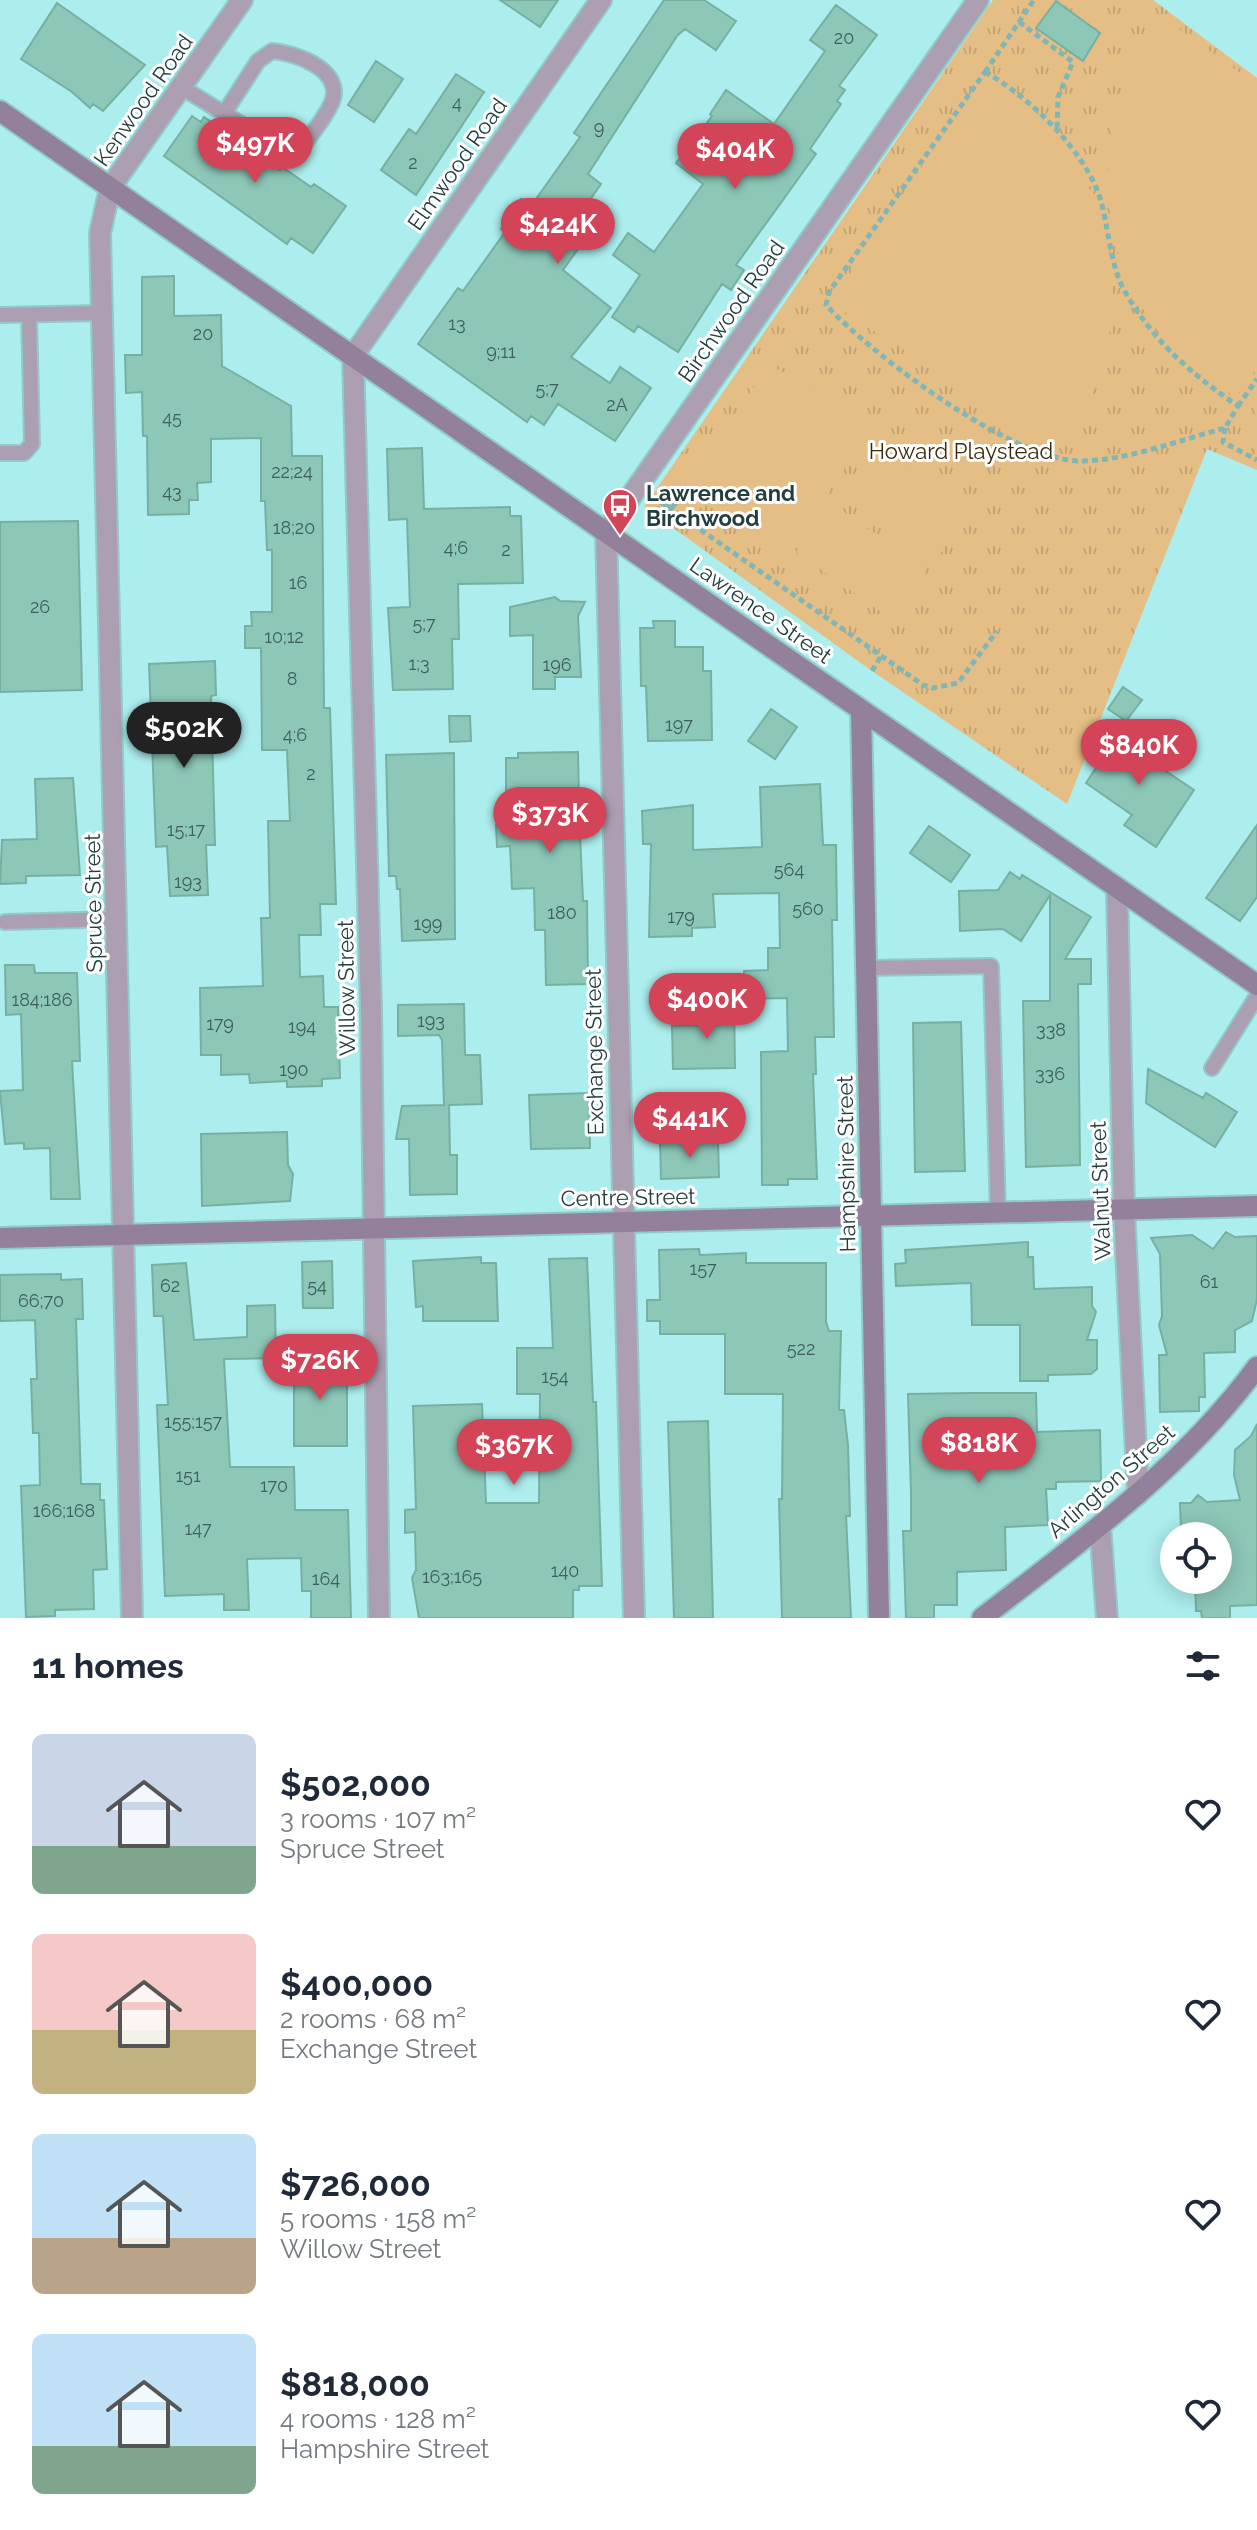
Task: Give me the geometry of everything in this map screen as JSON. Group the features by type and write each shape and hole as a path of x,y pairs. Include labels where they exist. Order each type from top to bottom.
{"street":[{"name":"Kenwood Road","path":"110,188 242,0"},
{"name":"Elmwood Road","path":"353,356 601,0"},
{"name":"Birchwood Road","path":"606,532 978,0"},
{"name":"Lawrence Street","path":"0,111 1257,985"},
{"name":"Spruce Street","path":"110,188 100,233 100,313 118,929 132,1618"},
{"name":"Willow Street","path":"353,356 374,1229 379,1618"},
{"name":"Exchange Street","path":"606,532 634,1618"},
{"name":"Hampshire Street","path":"861,710 879,1618"},
{"name":"Walnut Street","path":"1117,888 1124,1210 1138,1494"},
{"name":"Centre Street","path":"0,1238 1257,1206"},
{"name":"Arlington Street","path":"982,1618 1138,1494 1222,1416 1257,1367"},
{"path":"1100,1526 1107,1618"}],"lane":[{"path":"181,87 295,157 333,99 332,81 324,71 290,53 272,51 258,61 225,112"},
{"path":"0,315 100,313"},
{"path":"0,453 24,453 32,444 29,315"},
{"path":"5,922 118,929"},
{"path":"866,968 991,966 998,1214"},
{"path":"1212,1068 1257,996"}],"path":[{"path":"1034,0 829,292 826,305 853,335 985,427 1036,453 1080,461 1102,459 1225,428"},
{"path":"1019,22 1073,62 1058,97 1057,131"},
{"path":"985,72 1038,110 1057,131 1098,192 1122,287 1139,313 1176,360 1238,406"},
{"path":"1257,379 1225,428 1223,442 1257,460"},
{"path":"688,487 671,509 652,496 923,685 947,687 958,683 997,631"},
{"path":"872,671 881,656"}],"green space":[{"name":"Howard Playstead","path":"993,0 1153,0 1257,78 1257,470 1207,449 1067,804 872,671 644,507"},
{"path":"1163,17 1257,85 1257,368 1236,397 1180,356 1145,312 1125,272 1113,229 1108,185 1110,141 1120,97 1138,56"},
{"path":"983,77 1021,101 1071,156 1092,194 1106,235 1112,278 1111,320 1103,363 1087,404 1064,444 1054,446 830,303"},
{"path":"770,364 872,430 784,553 685,485"},
{"path":"874,447 968,514 934,562 927,558 922,566 926,570 891,619 796,552 831,503 886,541 891,532 839,495"}],"building":[{"path":"500,0 558,0 540,27"},
{"path":"664,0 704,0 736,21 716,50 685,29 677,36 588,174 601,184 568,231 583,242 563,270 611,308 571,357 610,383 620,367 651,388 615,441 558,404 544,425 531,416 527,422 418,344 458,288 463,291 505,232 501,229 521,199 531,206 580,137 574,133"},
{"path":"1056,1 1100,33 1083,61 1036,28"},
{"path":"57,3 145,65 103,111 93,104 90,108 72,92 21,59"},
{"path":"836,5 877,35 839,86 845,90 837,101 841,104 810,149 816,154 736,265 744,270 731,290 722,284 678,352 638,326 634,332 612,317 640,275 613,255 628,233 654,252 703,184 676,163 712,116 710,114 726,90 774,124 825,51 810,40"},
{"path":"376,61 403,79 374,122 348,105"},
{"path":"456,74 484,92 416,195 381,170 409,129 416,134"},
{"path":"192,116 201,122 204,117 280,170 282,167 311,187 314,184 346,206 313,253 291,238 287,244 164,156"},
{"path":"174,276 174,316 221,315 222,366 291,406 292,456 322,456 324,708 330,708 336,904 320,904 321,935 299,935 300,977 323,976 324,1007 338,1007 340,1078 322,1079 322,1086 287,1087 287,1081 250,1083 249,1074 221,1075 221,1055 201,1055 200,988 263,986 261,918 270,918 268,821 290,821 287,750 262,750 261,648 245,648 245,626 252,626 251,612 272,612 272,550 267,550 265,501 261,501 261,438 211,439 211,482 197,483 198,500 189,500 189,514 148,515 147,436 143,436 142,392 126,393 125,355 142,355 142,277"},
{"path":"422,448 424,509 510,507 510,516 521,516 523,583 458,584 459,639 452,639 453,689 393,690 388,608 410,607 407,519 389,520 387,449"},
{"path":"78,521 82,690 0,692 0,522"},
{"path":"555,597 560,601 585,602 578,616 581,677 555,677 555,689 533,689 533,635 510,636 510,607"},
{"path":"653,621 675,621 675,647 703,647 703,671 711,671 712,740 648,741 646,686 641,686 640,628 654,628"},
{"path":"215,661 216,695 211,696 215,845 206,845 208,895 170,896 167,846 156,847 149,664"},
{"path":"1123,687 1142,700 1126,721 1108,709"},
{"path":"771,709 797,727 775,759 748,741"},
{"path":"449,716 470,716 471,741 450,742"},
{"path":"1119,727 1148,747 1142,755 1194,790 1156,847 1124,825 1132,815 1086,783 1098,765 1094,762"},
{"path":"578,752 579,802 585,802 584,835 580,835 583,901 587,901 588,984 546,985 545,930 535,930 534,888 512,889 510,846 497,847 496,825 506,824 506,758 518,758 518,753"},
{"path":"454,753 455,939 402,941 400,889 397,889 396,876 389,876 386,755"},
{"path":"73,778 80,875 26,876 26,883 0,884 2,840 37,839 35,779"},
{"path":"820,784 823,845 836,845 837,920 832,920 834,1037 815,1037 816,1074 813,1074 817,1179 788,1179 788,1185 762,1185 761,1052 788,1051 787,998 744,999 744,971 768,970 768,948 780,948 779,893 713,894 715,927 692,928 692,936 649,937 651,844 643,844 642,811 693,805 693,850 762,847 760,787"},
{"path":"1257,825 1257,897 1240,921 1206,898"},
{"path":"929,826 970,855 951,882 910,853"},
{"path":"1010,872 1020,879 1022,875 1091,917 1065,959 1091,959 1091,984 1078,984 1080,1165 1026,1167 1023,1001 1050,1001 1050,895 1021,941 1003,929 960,931 959,891 998,890"},
{"path":"5,965 34,965 35,973 77,973 80,1061 72,1061 80,1199 51,1199 50,1148 24,1149 24,1143 5,1144 0,1091 23,1090 21,1014 6,1015"},
{"path":"734,1003 735,1068 673,1069 672,1026 708,1025 707,1004"},
{"path":"464,1004 465,1055 480,1055 482,1104 449,1105 450,1155 457,1155 457,1194 410,1195 409,1139 396,1139 402,1106 444,1105 442,1040 439,1035 398,1036 398,1005"},
{"path":"961,1022 965,1171 915,1172 913,1023"},
{"path":"1148,1069 1203,1098 1206,1093 1237,1112 1215,1147 1146,1103"},
{"path":"589,1093 590,1148 531,1149 529,1095"},
{"path":"287,1132 288,1165 293,1174 290,1201 202,1206 201,1134"},
{"path":"718,1140 719,1177 661,1179 660,1142"},
{"path":"1226,1232 1235,1237 1257,1236 1257,1299 1252,1321 1235,1330 1235,1352 1204,1353 1205,1397 1199,1397 1199,1411 1160,1412 1159,1355 1167,1355 1159,1325 1162,1316 1160,1254 1151,1238 1192,1235 1213,1249"},
{"path":"1028,1242 1028,1257 1033,1257 1034,1289 1092,1287 1092,1306 1096,1312 1087,1340 1097,1340 1097,1369 1091,1374 1048,1375 1048,1381 1020,1381 1020,1325 972,1325 971,1283 896,1286 895,1264 906,1263 905,1250"},
{"path":"699,1249 700,1255 746,1253 746,1263 826,1263 826,1322 829,1331 841,1331 839,1410 844,1410 848,1445 850,1516 846,1516 851,1618 782,1618 779,1499 782,1499 783,1394 725,1394 725,1334 660,1334 660,1321 647,1321 647,1300 660,1300 659,1250"},
{"path":"481,1257 481,1263 496,1263 498,1321 423,1321 423,1306 416,1307 413,1261"},
{"path":"587,1258 593,1402 596,1402 602,1586 579,1586 579,1590 573,1590 573,1618 419,1618 412,1578 416,1570 415,1532 405,1533 405,1510 416,1509 413,1406 482,1404 486,1503 539,1503 540,1394 517,1394 517,1348 553,1348 549,1259"},
{"path":"332,1261 333,1308 303,1308 302,1262"},
{"path":"186,1263 194,1340 247,1337 247,1306 275,1305 276,1358 224,1359 230,1467 294,1467 295,1510 348,1510 351,1618 311,1618 311,1591 302,1591 301,1558 247,1559 249,1610 224,1610 224,1594 165,1596 157,1405 168,1405 163,1316 154,1316 152,1265"},
{"path":"61,1274 61,1280 82,1279 83,1319 76,1319 81,1484 100,1484 100,1500 104,1500 107,1569 93,1570 94,1609 55,1610 55,1616 26,1617 21,1486 40,1485 39,1433 33,1433 31,1379 37,1379 35,1320 0,1321 0,1275"},
{"path":"294,1358 347,1359 347,1446 294,1446"},
{"path":"1036,1393 1037,1432 1100,1430 1101,1481 1056,1482 1056,1489 1046,1489 1048,1525 1005,1527 1006,1570 957,1572 957,1605 934,1605 934,1618 906,1618 903,1531 911,1531 908,1394"},
{"path":"708,1421 713,1618 674,1618 668,1422"},
{"path":"1257,1424 1257,1605 1230,1606 1230,1618 1202,1618 1201,1611 1196,1611 1195,1594 1232,1594 1232,1522 1181,1522 1180,1503 1191,1503 1198,1495 1207,1502 1240,1500 1234,1475 1235,1450 1251,1436"}],"place":[{"name":"Lawrence and Birchwood","path":"620,537"}]}
